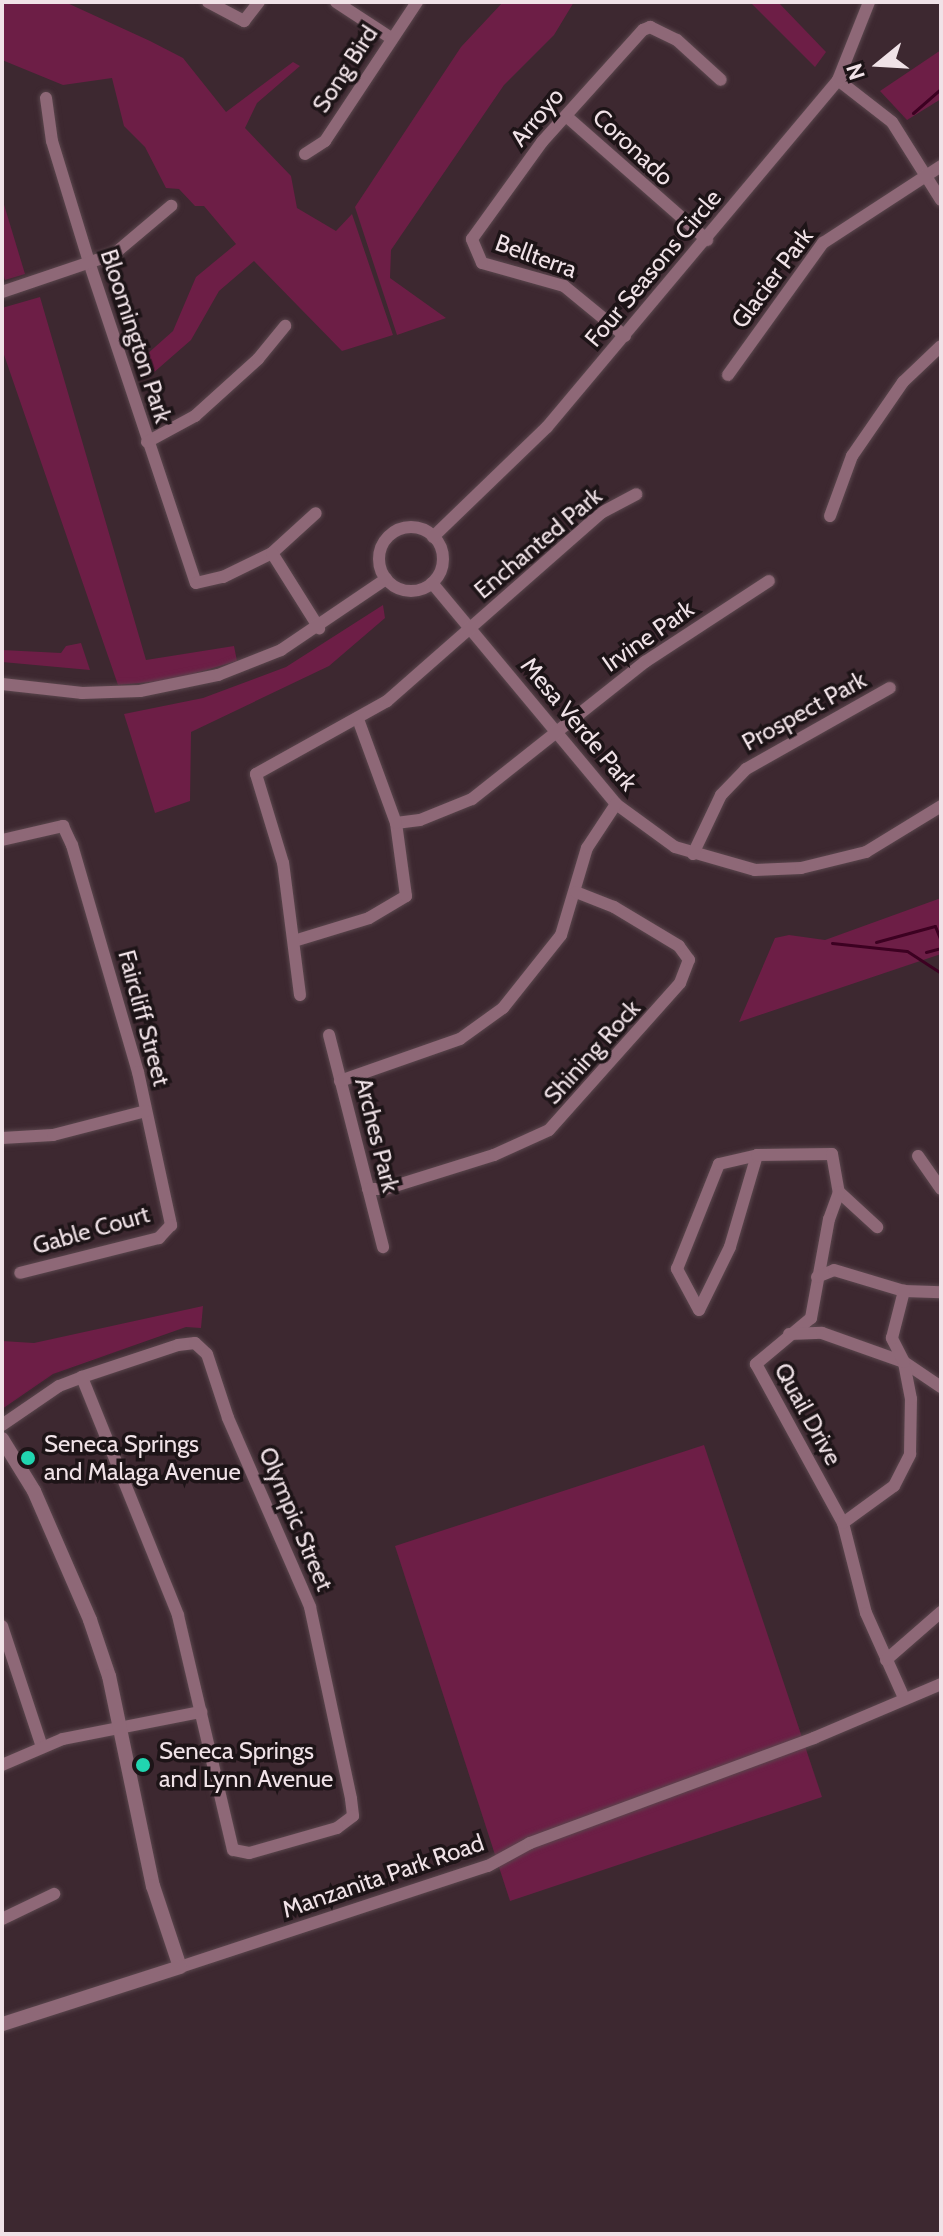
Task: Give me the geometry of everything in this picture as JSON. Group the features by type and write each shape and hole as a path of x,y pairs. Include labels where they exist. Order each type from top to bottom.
{"street":[{"path":"208,2 244,21 259,2"},
{"path":"336,2 391,38"},
{"name":"Song Bird","path":"305,154 325,141 417,2"},
{"name":"Four Seasons Circle","path":"433,537 547,427 707,240 838,80 869,2"},
{"name":"Arroyo","path":"471,247 483,223 566,116 628,45 650,27 677,40 721,80"},
{"path":"838,80 875,104 892,122 941,200"},
{"name":"Bloomington Park","path":"46,98 52,141 90,265 196,583 223,577 272,553"},
{"name":"Coronado","path":"566,116 707,240"},
{"name":"Glacier Park","path":"728,375 823,243 941,166"},
{"path":"2,292 90,265 131,243 171,206"},
{"name":"Bellterra","path":"471,247 482,263 564,286 625,336"},
{"path":"147,442 195,416 258,359 285,326"},
{"path":"830,516 852,456 903,382 941,346"},
{"name":"Enchanted Park","path":"294,941 283,863 256,774 358,719 470,629 601,513 636,494"},
{"path":"316,513 272,553 319,628"},
{"path":"414,527 433,537 442,565 432,583 414,591 386,579 379,559 394,532 414,527"},
{"path":"2,684 82,693 179,685 248,665 319,628 386,579"},
{"name":"Irvine Park","path":"396,823 420,820 472,799 665,647 769,581"},
{"name":"Mesa Verde Park","path":"432,583 616,804 653,834 693,854 755,870 826,864 866,852 941,806"},
{"name":"Prospect Park","path":"693,854 721,795 746,769 890,688"},
{"path":"300,995 294,941 369,918 406,896 396,823 358,719"},
{"path":"340,1081 460,1039 485,1024 551,952 576,892 587,848 616,804"},
{"name":"Faircliff Street","path":"2,840 63,826 120,1003 171,1225"},
{"name":"Shining Rock","path":"368,1189 385,1189 494,1155 549,1130 664,1004 689,960 679,946 614,907 576,892"},
{"name":"Arches Park","path":"329,1035 383,1247"},
{"path":"2,1138 53,1135 146,1111"},
{"path":"757,1155 730,1247 699,1310 677,1269 719,1164 757,1155 832,1154 839,1192 817,1277 811,1318 788,1335"},
{"path":"918,1156 941,1189"},
{"path":"839,1192 877,1227"},
{"name":"Gable Court","path":"20,1273 159,1238 171,1225"},
{"path":"817,1277 834,1270 904,1291 941,1292"},
{"path":"904,1291 892,1338 904,1362 911,1399 910,1454 894,1486 843,1523 866,1613 904,1698"},
{"path":"788,1335 822,1333 904,1362 941,1387"},
{"name":"Quail Drive","path":"788,1335 756,1364 843,1523"},
{"name":"Olympic Street","path":"82,1377 195,1343 207,1354 228,1418 306,1595 353,1816 337,1828 249,1853 233,1850 201,1712"},
{"path":"2,1425 59,1386 82,1377 104,1442 164,1576 201,1712 42,1747 2,1765"},
{"path":"2,1439 65,1557 109,1676 145,1855 180,1967"},
{"path":"886,1660 941,1612"},
{"path":"2,1626 42,1747"},
{"name":"Manzanita Park Road","path":"2,2024 488,1866 530,1843 814,1738 941,1684"},
{"path":"2,1919 54,1894"}],"shaded area":[{"path":"2,2 65,2 150,41 183,58 226,112 293,62 300,66 257,103 245,128 291,176 297,208 336,231 352,214 393,335 342,351 254,261 219,291 191,340 152,374 146,355 173,331 196,277 236,244 204,206 195,206 179,189 166,188 145,147 124,126 112,78 63,85 2,60"},
{"path":"503,2 574,2 554,35 504,85 391,250 390,278 446,318 397,335 355,207 461,47"},
{"path":"750,2 778,2 826,52 815,67"},
{"path":"941,50 941,99 907,120 880,91"},
{"path":"2,198 25,274 5,280 2,270"},
{"path":"40,297 146,660 234,646 237,661 172,680 118,685 2,349 2,308"},
{"path":"383,605 385,618 329,666 191,732 190,801 155,813 124,714 203,698 286,667"},
{"path":"81,643 90,670 2,662 2,650 61,653 66,646"},
{"path":"941,898 941,954 739,1022 775,938 789,935 825,940"},
{"path":"203,1306 201,1328 186,1327 53,1374 2,1409 2,1341 34,1343"},
{"path":"704,1445 822,1797 510,1901 395,1546"}],"waterway":[{"path":"913,113 941,89"},
{"path":"876,942 935,926 941,941"},
{"path":"832,943 907,951 941,973"},
{"path":"926,952 941,948"}],"place":[{"name":"Seneca Springs and Malaga Avenue","path":"28,1458"},
{"name":"Seneca Springs and Lynn Avenue","path":"143,1765"}]}
